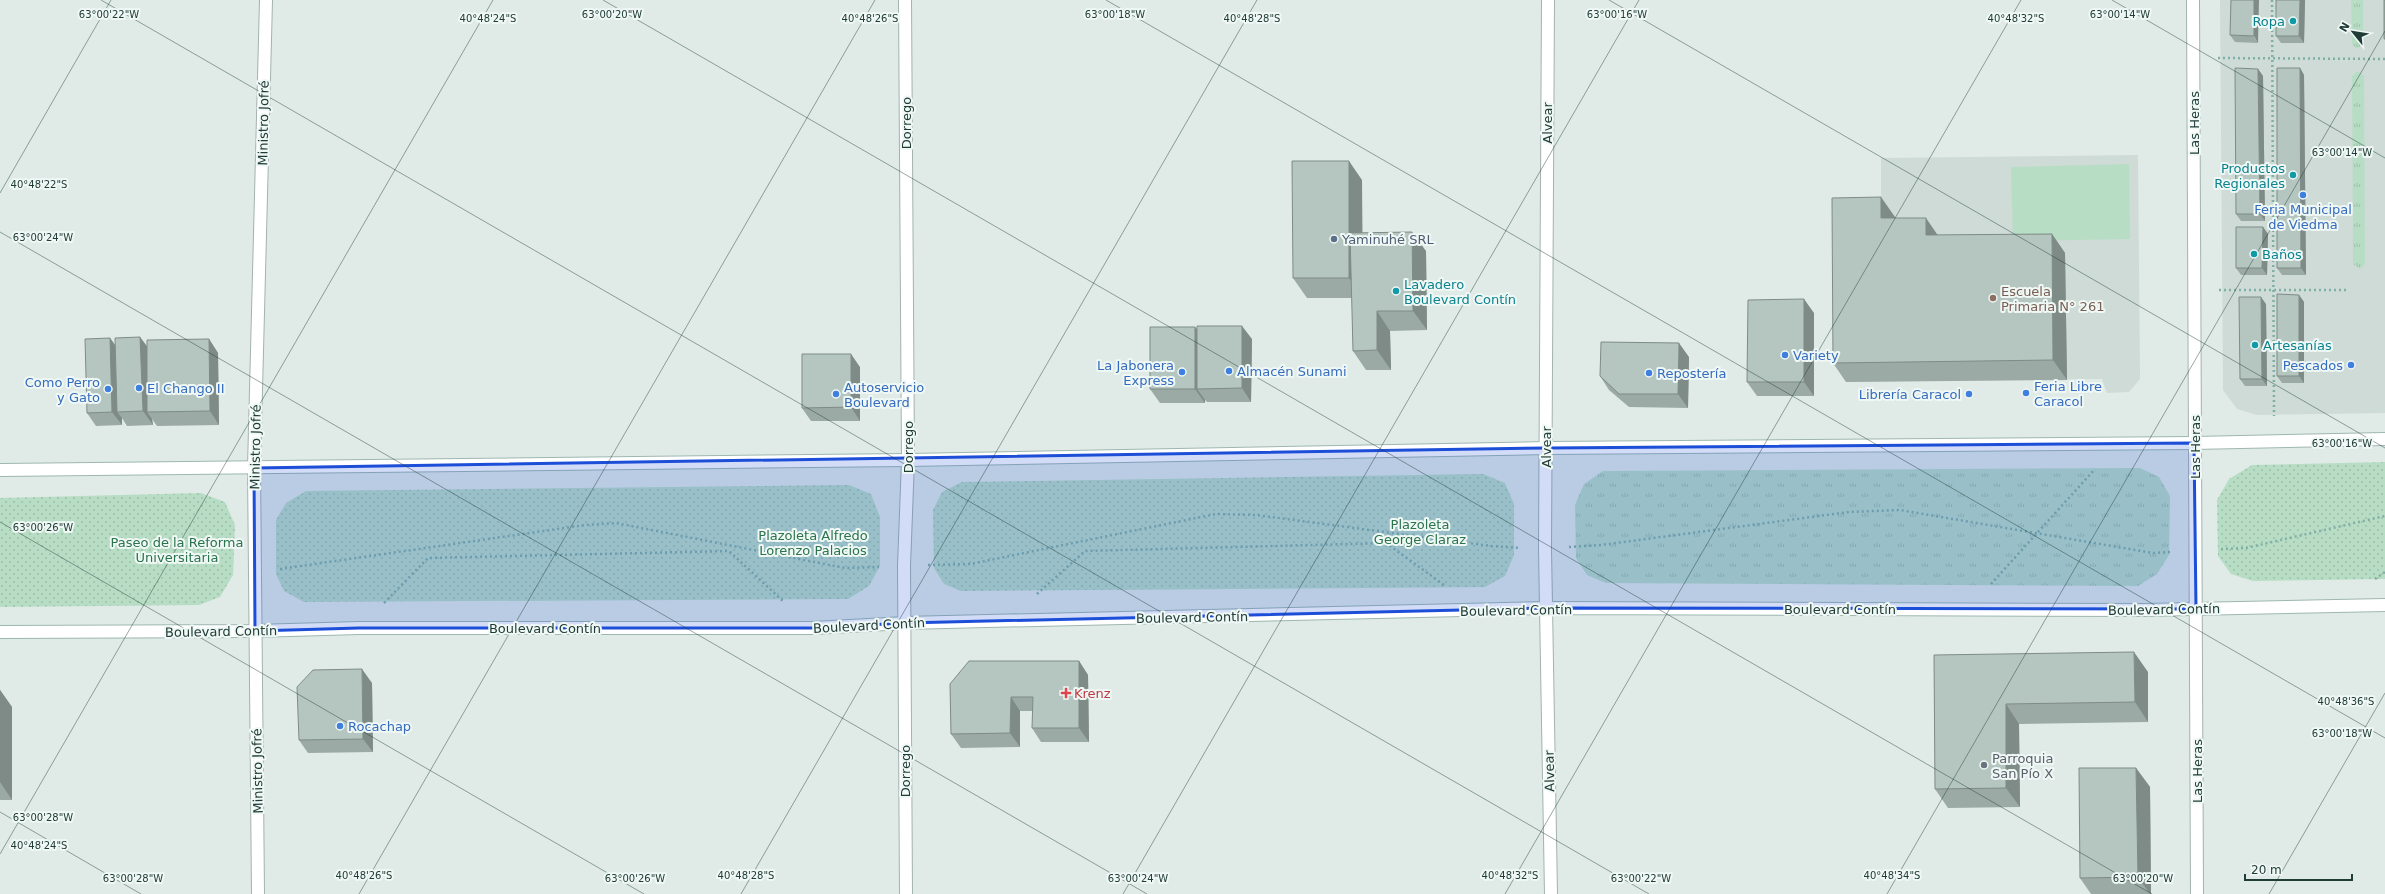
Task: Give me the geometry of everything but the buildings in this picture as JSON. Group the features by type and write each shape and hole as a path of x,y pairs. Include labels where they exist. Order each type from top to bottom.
{"main road":[{"name":"Ministro Jofré","path":"258,894 254,468 266,0"},
{"name":"Dorrego","path":"905,0 908,460 904,566 906,894"},
{"name":"Alvear","path":"1548,0 1545,549 1551,894"},
{"name":"Las Heras","path":"2193,0 2197,894"},
{"path":"0,470 908,460 1546,448 2194,443 2274,440 2385,439"},
{"name":"Boulevard Contín","path":"0,632 255,631 359,628 813,628 905,623 1009,620 1546,608 2196,609 2385,605"}],"path":[{"path":"2272,0 2274,440"},
{"path":"2194,57 2385,59"},
{"path":"2195,290 2346,290"},
{"path":"1969,609 2118,443"},
{"path":"256,574 306,564 585,525 616,523 845,568 970,564 1216,514 1256,515 1491,546 1545,549 1601,545 1849,512 1900,510 2153,553 2246,548 2385,516"},
{"path":"1009,620 1085,550 1386,543 1480,610"},
{"path":"359,628 428,558 729,551 813,628"}],"highlighted area":[{"path":"2194,443 2196,609 1546,608 905,623 813,628 359,628 255,631 254,468 1547,448"}],"shaded area":[{"name":"Feria Municipal de Viedma","path":"2220,0 2385,0 2385,413 2257,415 2237,409 2223,390"},
{"name":"Escuela Primaria N° 261","path":"2138,155 2140,379 2129,392 2107,393 2102,379 1846,382 1845,218 1881,217 1881,158"}],"green space":[{"path":"2351,0 2363,0 2363,44 2357,49 2352,44"},
{"path":"2358,71 2364,76 2365,264 2360,269 2353,264 2352,76"},
{"path":"2129,164 2130,239 2013,241 2011,167"},
{"path":"2385,462 2385,579 2253,581 2231,574 2218,556 2217,500 2229,479 2252,465"},
{"path":"2140,468 2159,477 2170,496 2169,555 2157,574 2138,586 1606,583 1587,575 1576,558 1575,505 1584,484 1603,471"},
{"name":"Plazoleta George Claraz","path":"1483,474 1505,483 1514,504 1514,555 1505,576 1485,587 961,591 944,584 934,568 933,510 942,492 962,482"},
{"name":"Plazoleta Alfredo Lorenzo Palacios","path":"849,485 871,494 880,517 880,566 869,586 848,599 304,602 284,591 276,574 276,520 286,503 306,491"},
{"name":"Paseo de la Reforma Universitaria","path":"201,493 225,502 235,525 233,575 220,597 199,605 0,607 0,498"}],"place":[{"name":"Ropa","path":"2293,21"},
{"name":"Productos Regionales","path":"2293,175"},
{"name":"Feria Municipal de Viedma","path":"2303,195"},
{"name":"Yaminuhé SRL","path":"1334,239"},
{"name":"Baños","path":"2254,254"},
{"name":"Lavadero Boulevard Contín","path":"1396,291"},
{"name":"Escuela Primaria N° 261","path":"1993,298"},
{"name":"Artesanías","path":"2255,345"},
{"name":"Variety","path":"1785,355"},
{"name":"Pescados","path":"2351,365"},
{"name":"Almacén Sunami","path":"1229,371"},
{"name":"La Jabonera Express","path":"1182,372"},
{"name":"Repostería","path":"1649,373"},
{"name":"El Chango II","path":"139,388"},
{"name":"Como Perro y Gato","path":"108,389"},
{"name":"Feria Libre Caracol","path":"2026,393"},
{"name":"Autoservicio Boulevard","path":"836,394"},
{"name":"Librería Caracol","path":"1969,394"},
{"name":"Krenz","path":"1066,693"},
{"name":"Rocachap","path":"340,726"},
{"name":"Parroquia San Pío X","path":"1984,765"}]}
